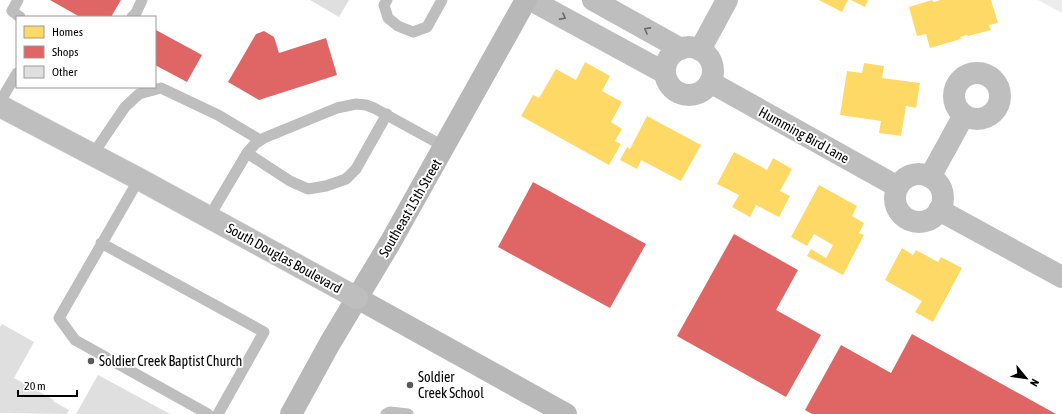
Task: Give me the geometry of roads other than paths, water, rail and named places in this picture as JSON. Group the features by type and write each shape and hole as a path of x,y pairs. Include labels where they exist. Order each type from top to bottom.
{"main road":[{"name":"Southeast 15th Street","path":"290,414 330,343 390,244 526,0"},
{"name":"South Douglas Boulevard","path":"357,298 566,414"}],"street":[{"path":"531,0 665,73"},
{"path":"594,34 600,4 690,49 707,56 712,65 713,74 705,90 697,94 684,95 676,92 667,80 665,73 666,66 673,53 690,49 727,0"},
{"name":"Humming Bird Lane","path":"710,82 898,187"},
{"name":"South Douglas Boulevard","path":"0,106 93,154 357,298"},
{"path":"930,177 964,115"},
{"path":"923,174 930,177 936,181 941,190 942,202 939,210 932,217 924,221 915,221 908,218 900,212 896,202 895,195 898,187 911,175 923,174"},
{"path":"939,210 1062,277"}],"lane":[{"path":"18,0 12,11 19,16"},
{"path":"133,16 142,0"},
{"path":"386,0 384,5 388,18 398,26 413,32 427,27 442,0"},
{"path":"0,102 16,76"},
{"path":"93,154 125,107 139,94 161,88 218,116 260,140"},
{"path":"209,217 247,153 255,144 264,138 337,108 356,104 366,105 387,114 445,147"},
{"path":"247,153 290,181 308,189 326,186 346,180 356,169 387,114"},
{"path":"139,179 59,318 75,340 208,414"},
{"path":"101,243 264,332 218,414"},
{"path":"386,414 390,412 408,414"}],"place":[{"name":"Soldier Creek Baptist Church","path":"91,361"},
{"name":"Soldier Creek School","path":"410,385"}]}
